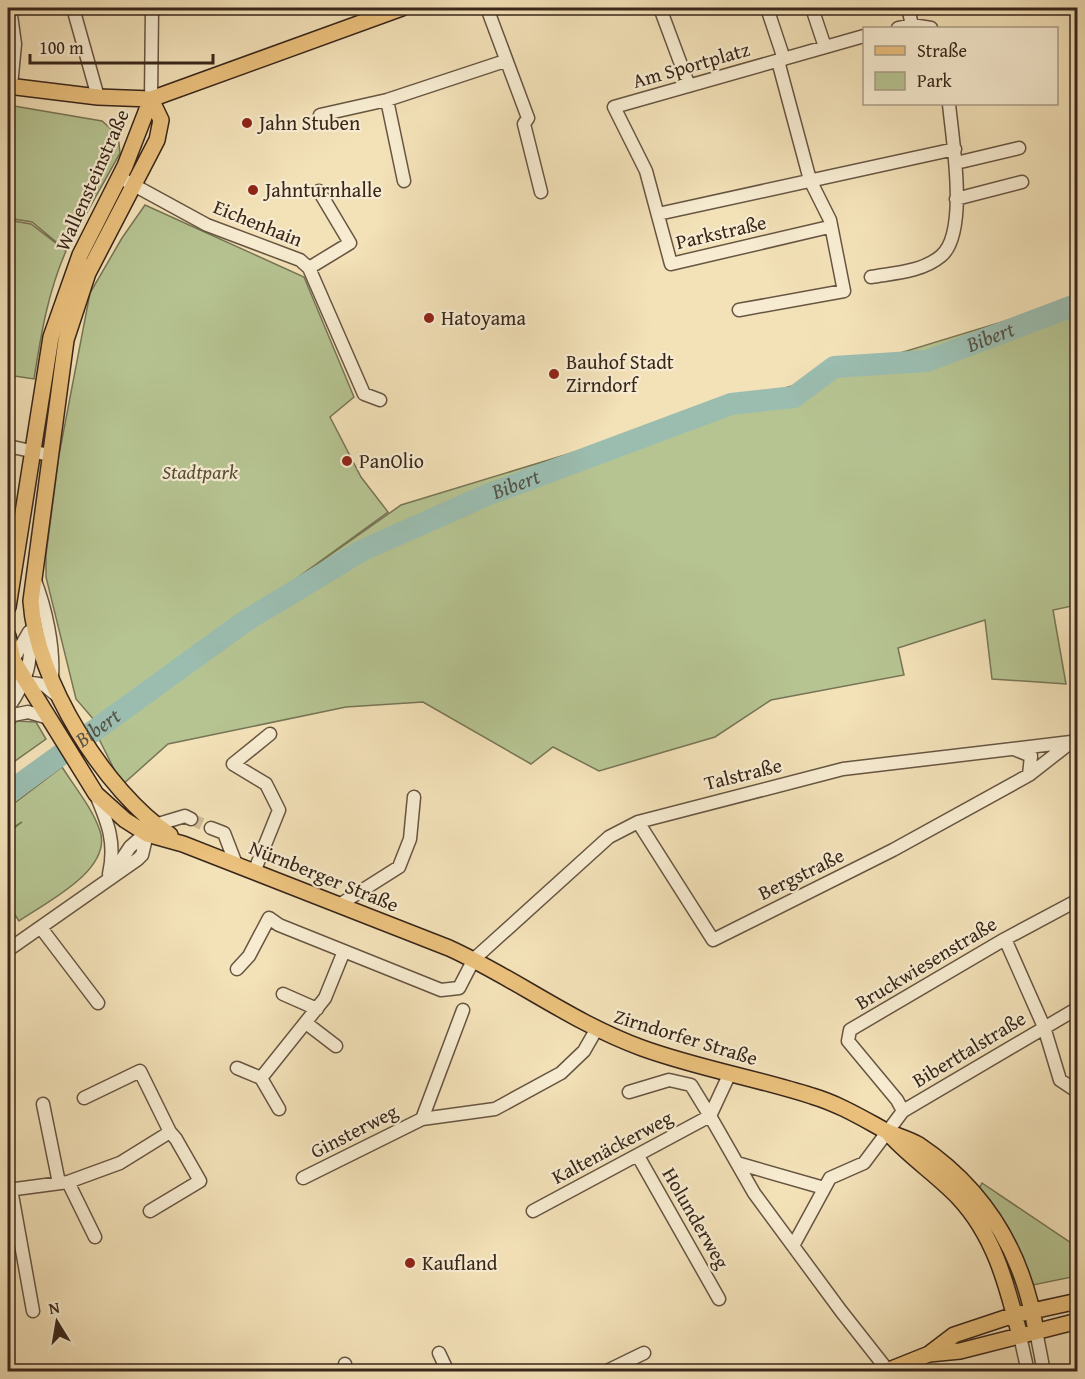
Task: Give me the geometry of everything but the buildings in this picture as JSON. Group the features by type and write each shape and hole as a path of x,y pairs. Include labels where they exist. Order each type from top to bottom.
{"main road":[{"path":"9,86 98,97 151,99 402,8"},
{"name":"Wallensteinstraße","path":"8,607 31,451 51,337 81,255 126,180 157,140 161,120 151,99"},
{"name":"Wallensteinstraße","path":"60,699 32,626 32,574 66,340 88,273 126,180"},
{"name":"Wallensteinstraße","path":"8,636 10,661 37,697"},
{"name":"Nürnberger Straße","path":"37,697 96,794 125,820 449,948"},
{"name":"Nürnberger Straße","path":"60,699 103,769 151,829"},
{"name":"Zirndorfer Straße","path":"449,948 474,959 596,1030 643,1049 814,1096 917,1144 974,1191 1008,1240 1026,1285 1036,1331"},
{"name":"Zirndorfer Straße","path":"886,1131 908,1155 942,1182 971,1213 994,1252 1009,1290 1020,1335"},
{"path":"887,1371 929,1354 954,1335 1014,1315 1077,1301"},
{"path":"929,1354 960,1351 1077,1321"}],"street":[{"path":"9,86 15,44 10,8"},
{"path":"73,8 98,97"},
{"path":"151,99 152,8"},
{"path":"487,8 505,62 528,118 524,124 541,192"},
{"path":"660,8 689,86"},
{"path":"767,8 781,60"},
{"path":"812,8 825,47"},
{"path":"908,8 912,26"},
{"path":"905,27 922,27"},
{"name":"Am Sportplatz","path":"614,107 863,36"},
{"name":"Am Sportplatz","path":"781,60 810,180"},
{"path":"320,115 387,100 505,62"},
{"path":"387,100 404,181"},
{"path":"871,278 929,264 943,255 953,235 956,163 949,105"},
{"name":"Parkstraße","path":"614,107 646,171 671,264 829,227"},
{"path":"956,163 1019,148"},
{"name":"Parkstraße","path":"658,214 955,149"},
{"name":"Eichenhain","path":"126,180 207,225 300,260 309,268 364,394 380,400"},
{"path":"739,310 844,291 829,227 830,220 810,180"},
{"path":"956,199 1022,182"},
{"path":"309,268 350,243 319,191"},
{"path":"8,446 49,455"},
{"path":"32,574 40,594 47,627 53,661 52,680"},
{"name":"Wallensteinstraße","path":"25,680 8,684 10,661 32,626"},
{"name":"Wallensteinstraße","path":"8,708 20,692 30,667 32,626"},
{"path":"25,680 44,685 60,699"},
{"path":"8,716 28,712 51,722"},
{"path":"254,872 279,810 266,784 233,764 270,734"},
{"name":"Talstraße","path":"474,959 609,837 638,822 843,770 1071,742"},
{"name":"Bergstraße","path":"638,822 713,940 876,859 1029,775 1071,742"},
{"path":"1014,748 1031,756 1029,775"},
{"path":"96,794 113,841 108,880"},
{"path":"339,905 399,867 410,839 414,797"},
{"path":"8,950 142,855 151,829 185,816 191,819"},
{"path":"210,828 224,833 236,864"},
{"name":"Bruckwiesenstraße","path":"903,1111 897,1100 848,1041 850,1030 1005,939 1077,900"},
{"path":"237,969 249,956 269,918 279,925 441,990 459,988 474,959"},
{"path":"41,928 98,1003"},
{"path":"1005,939 1044,1028 1060,1080 1077,1092"},
{"path":"261,1078 325,998 344,951"},
{"path":"283,994 317,1009"},
{"name":"Biberttalstraße","path":"824,1188 830,1178 864,1163 903,1111 1077,1008"},
{"name":"Ginsterweg","path":"422,1119 463,1010"},
{"path":"306,1023 336,1046"},
{"name":"Ginsterweg","path":"303,1178 422,1119 495,1109 561,1073 584,1051 596,1030"},
{"path":"237,1068 261,1078 279,1109"},
{"path":"84,1098 140,1071 170,1132 200,1182 150,1211"},
{"path":"710,1116 730,1073"},
{"path":"629,1092 669,1080 692,1085 754,1193 887,1371"},
{"path":"43,1104 64,1182 95,1237"},
{"name":"Kaltenäckerweg","path":"533,1211 710,1116"},
{"path":"33,1311 9,1189 64,1182 120,1163 170,1132"},
{"name":"Holunderweg","path":"638,1156 719,1299"},
{"path":"737,1163 824,1188 794,1246"},
{"path":"1036,1331 1044,1371"},
{"path":"1020,1335 1028,1371"},
{"path":"439,1353 448,1371"},
{"path":"605,1371 644,1353"}],"green space":[{"path":"8,105 102,121 118,135 120,153 66,250 32,222 8,218"},
{"name":"Stadtpark","path":"145,205 304,277 354,397 330,417 361,477 388,512 279,591 401,505 1077,299 1077,605 1053,610 1066,684 992,679 985,620 898,648 904,675 771,700 715,737 599,771 553,747 531,764 423,702 346,707 168,744 122,785 92,725 95,721 76,699 46,577 46,555 59,455 90,293 122,238"},
{"path":"8,220 31,224 66,251 42,330 34,379 8,375"},
{"path":"17,721 36,722 46,739 8,766 8,731"},
{"path":"62,767 93,814 100,831 101,845 96,859 87,872 59,895 19,921 13,912 8,915 8,833 22,822 8,831 8,808"},
{"path":"982,1183 1077,1247 1077,1276 1033,1285 1014,1238 979,1189"}],"waterway":[{"name":"Bibert","path":"8,793 244,622 361,551 487,495 731,404 794,397 834,367 927,361 1078,304"}],"tunnel":[{"path":"191,819 211,828"}],"place":[{"name":"Jahn Stuben","path":"247,123"},
{"name":"Jahnturnhalle","path":"253,190"},
{"name":"Hatoyama","path":"429,318"},
{"name":"Bauhof Stadt Zirndorf","path":"554,374"},
{"name":"PanOlio","path":"347,461"},
{"name":"Kaufland","path":"410,1263"}]}
